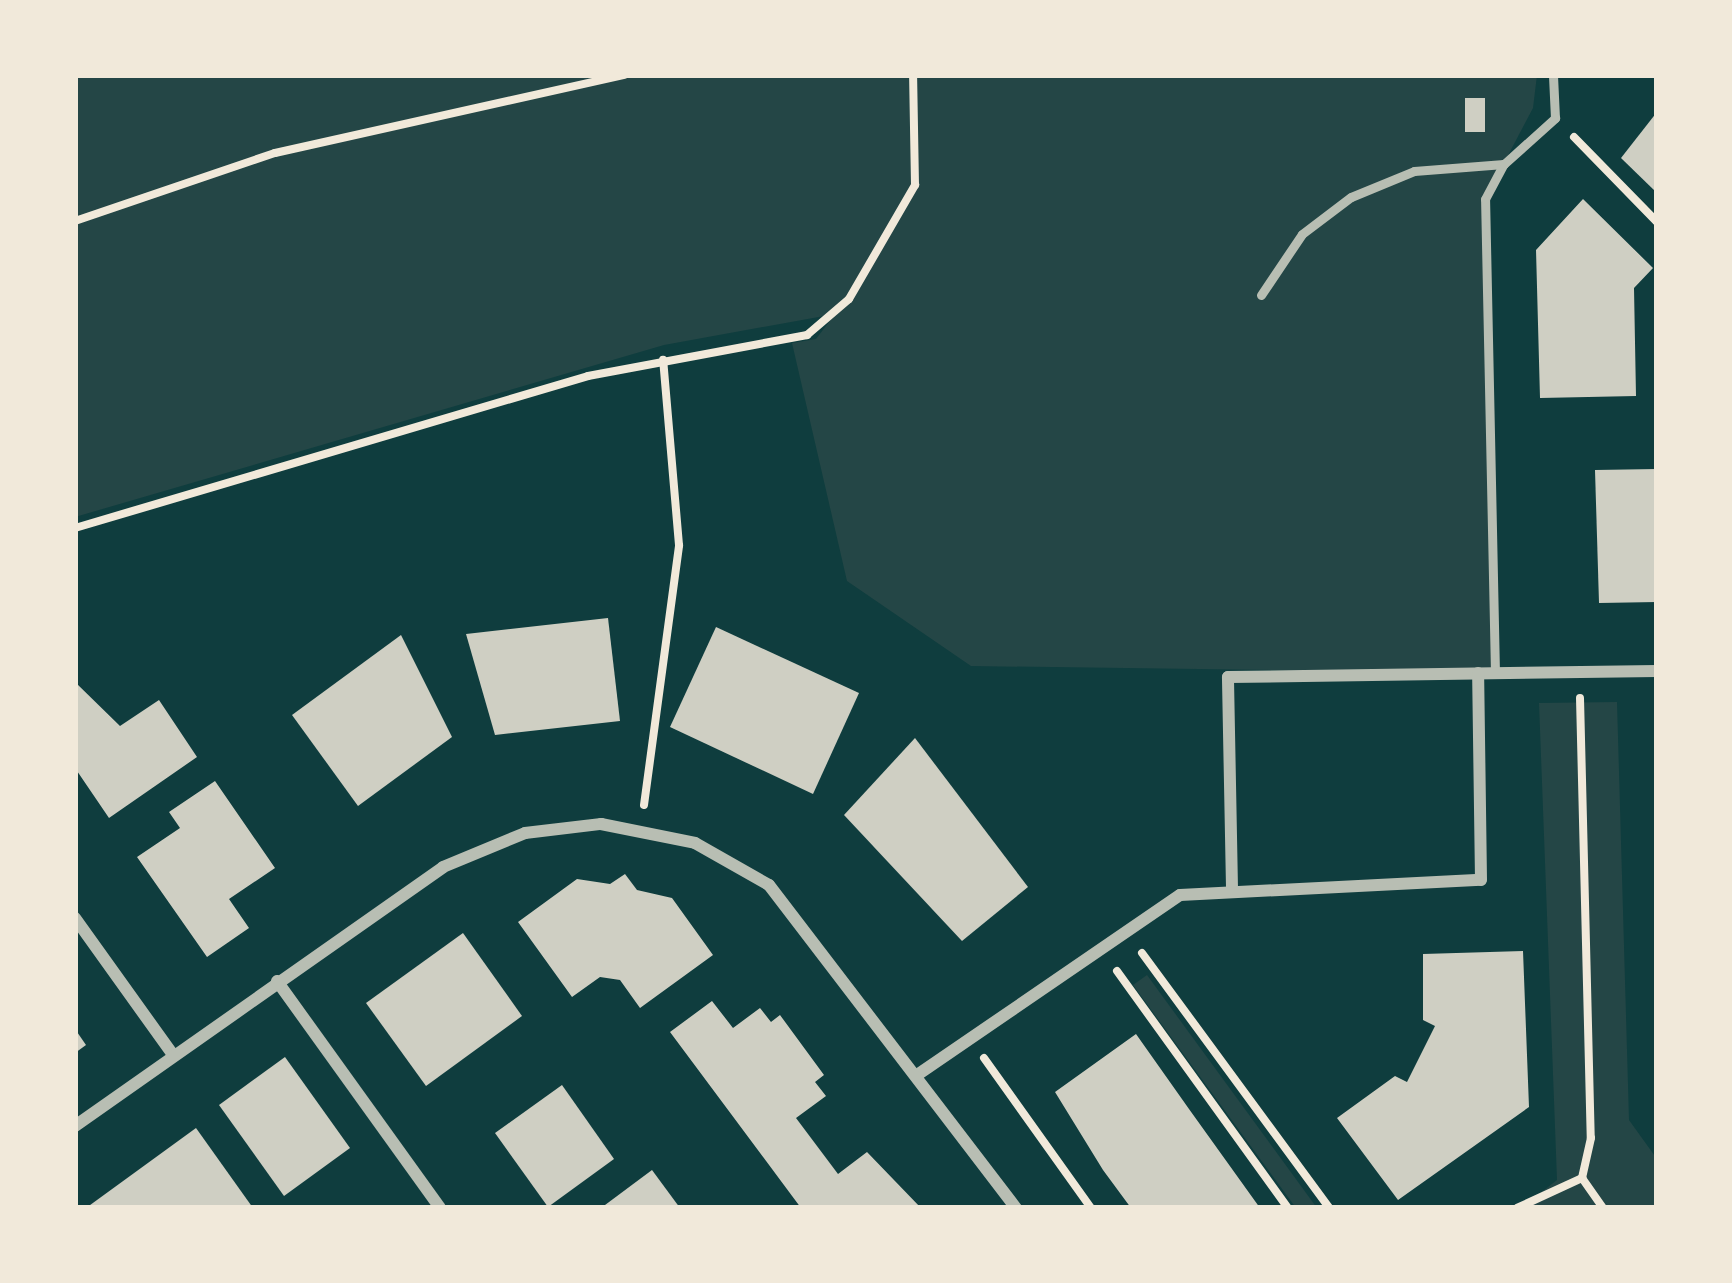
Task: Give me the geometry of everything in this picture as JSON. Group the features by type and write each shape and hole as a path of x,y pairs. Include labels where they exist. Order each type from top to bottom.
{"street":[{"path":"1232,888 1228,677 1657,671"},
{"path":"920,1073 1124,927 1180,895 1232,888 1481,880 1478,674"},
{"path":"75,1126 277,981 484,846 561,826 640,830 695,844 769,885 920,1073 1016,1208"},
{"path":"75,918 173,1054"},
{"path":"277,981 440,1208"}],"lane":[{"path":"1495,673 1485,199 1504,164 1555,118 1553,75"},
{"path":"1262,296 1302,234 1351,196 1414,171 1504,164"}],"path":[{"path":"75,221 275,153 624,75"},
{"path":"75,528 663,360 807,334 849,299 915,185 914,75"},
{"path":"1555,118 1657,222"},
{"path":"640,830 680,544 663,360"},
{"path":"1580,673 1591,1138 1582,1178 1603,1208"},
{"path":"1124,927 1329,1208"},
{"path":"1098,945 1288,1208"},
{"path":"969,1038 1091,1208"},
{"path":"1517,1208 1557,1180 1582,1178"}],"shaded area":[{"path":"75,75 1537,75 1533,108 1485,199 1495,673 971,666 847,581 792,343 816,339 835,314 664,345 75,517"},
{"path":"1617,702 1629,1120 1657,1159 1657,1208 1521,1208 1557,1180 1539,703"},
{"path":"1147,975 1317,1208 1296,1208 1133,985"}],"building":[{"path":"1465,98 1485,98 1485,132 1465,132"},
{"path":"1657,112 1657,193 1621,158"},
{"path":"1583,199 1653,268 1634,288 1636,396 1540,398 1536,250"},
{"path":"1657,469 1657,602 1599,603 1595,470"},
{"path":"608,618 620,721 495,735 466,634"},
{"path":"716,627 859,693 813,794 670,727"},
{"path":"401,635 452,737 358,806 292,715"},
{"path":"75,682 120,726 159,700 197,757 109,818 75,768"},
{"path":"915,738 1028,887 962,941 844,815"},
{"path":"215,781 275,868 229,899 249,928 207,957 137,857 180,828 169,812"},
{"path":"625,874 637,890 672,898 713,955 640,1008 620,980 600,977 572,997 518,922 577,879 610,884"},
{"path":"463,933 522,1016 426,1086 366,1003"},
{"path":"1523,951 1529,1107 1398,1200 1337,1118 1395,1076 1407,1082 1435,1026 1423,1020 1423,954"},
{"path":"712,1001 733,1028 760,1008 771,1022 780,1015 824,1075 815,1082 826,1096 796,1118 838,1174 867,1152 921,1208 801,1208 670,1032"},
{"path":"75,1029 86,1045 75,1053"},
{"path":"1136,1034 1260,1208 1131,1208 1103,1170 1055,1092"},
{"path":"285,1057 350,1148 284,1196 219,1105"},
{"path":"562,1085 614,1159 548,1207 495,1133"},
{"path":"196,1128 253,1208 86,1208"},
{"path":"652,1170 680,1208 601,1208"}]}
